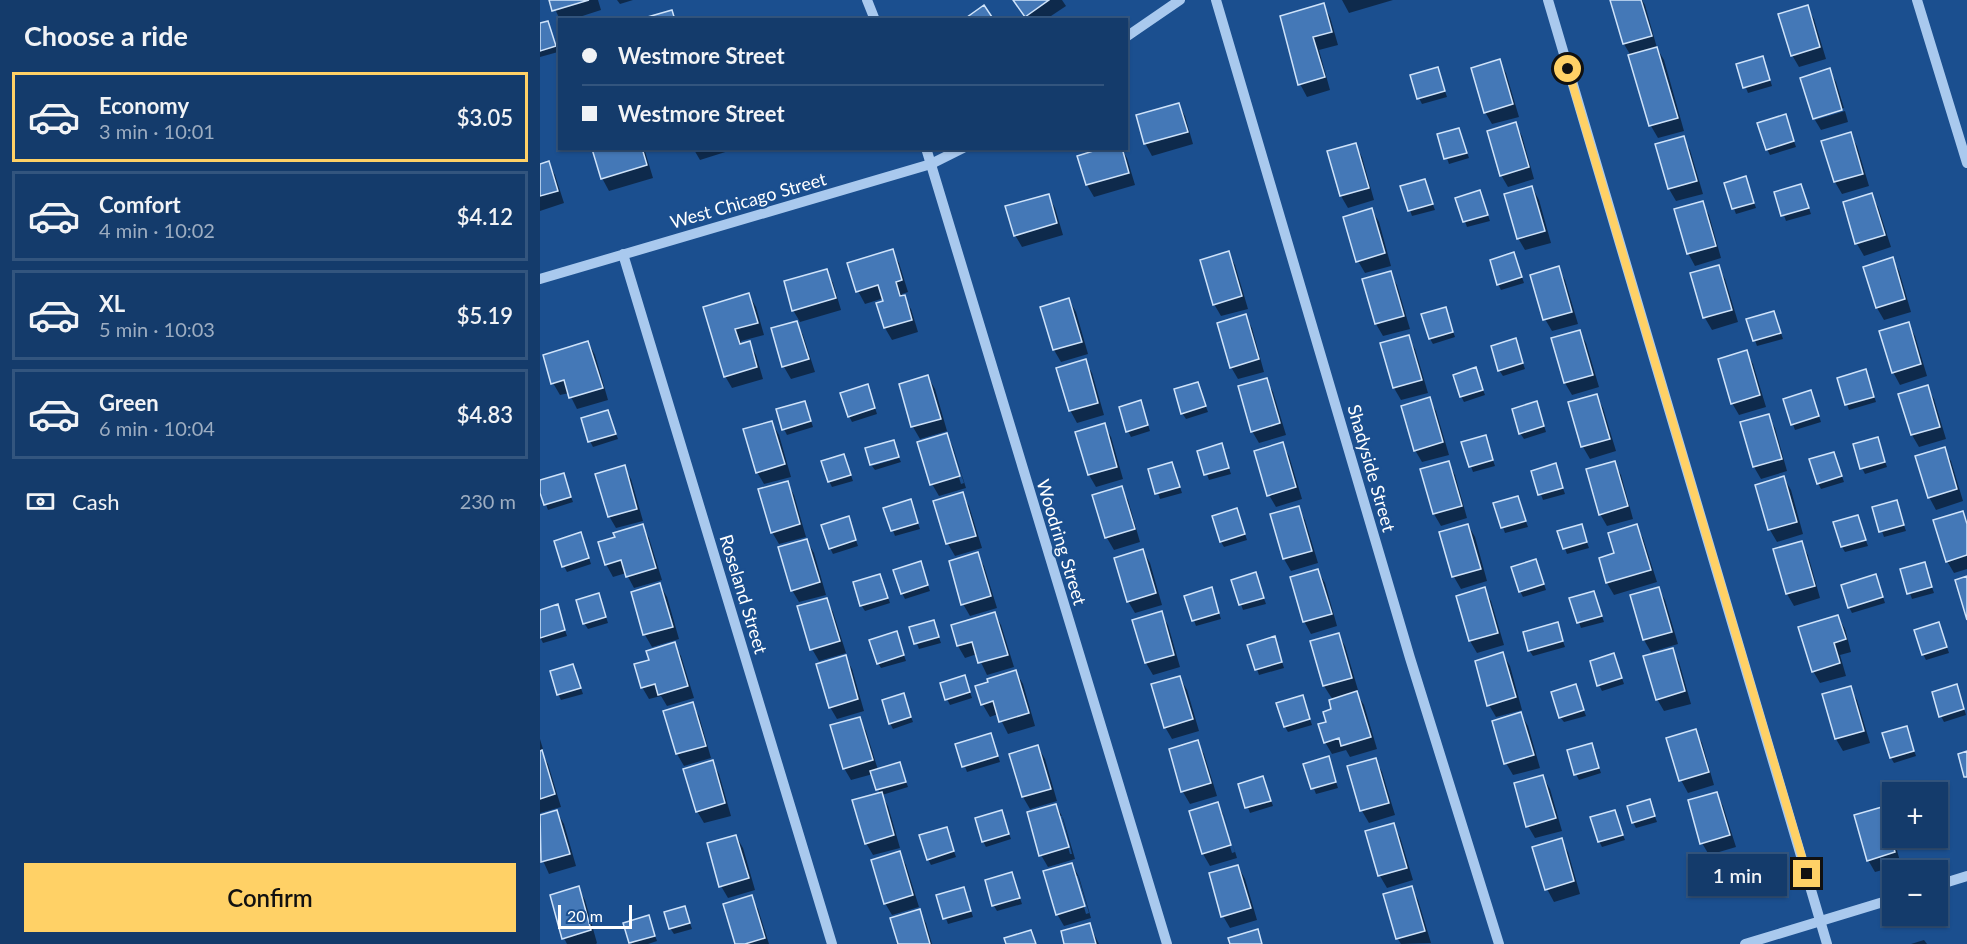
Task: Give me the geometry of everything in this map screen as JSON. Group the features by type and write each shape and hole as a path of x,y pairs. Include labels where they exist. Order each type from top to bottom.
{"street":[{"path":"867,0 874,18"},
{"path":"1128,36 1180,0"},
{"name":"Shadyside Street","path":"1216,0 1410,658 1499,944"},
{"path":"1548,0 1827,944"},
{"path":"1917,0 1967,163"},
{"name":"Woodring Street","path":"927,150 1167,944"},
{"name":"West Chicago Street","path":"540,279 931,164 959,150"},
{"name":"Roseland Street","path":"623,254 832,944"},
{"path":"1948,882 1967,876"},
{"path":"1745,944 1882,902"}],"building":[{"path":"549,0 589,0 552,11"},
{"path":"1013,0 1049,0 1025,17"},
{"path":"1610,0 1641,0 1652,36 1623,44"},
{"path":"1324,3 1332,32 1313,37 1325,77 1298,85 1280,16"},
{"path":"984,5 993,18 966,18"},
{"path":"1808,5 1820,47 1791,56 1778,14"},
{"path":"672,10 674,18 644,18"},
{"path":"548,21 556,46 540,51 540,23"},
{"path":"1657,47 1678,118 1649,126 1628,55"},
{"path":"1763,56 1770,80 1743,88 1736,64"},
{"path":"1500,59 1513,104 1484,113 1471,68"},
{"path":"1438,67 1445,91 1417,99 1410,75"},
{"path":"1830,68 1842,110 1813,119 1800,78"},
{"path":"1179,103 1188,132 1144,144 1136,115"},
{"path":"1786,114 1794,141 1766,150 1757,123"},
{"path":"1516,122 1529,167 1500,176 1487,131"},
{"path":"1459,128 1467,153 1444,159 1437,134"},
{"path":"1851,132 1863,174 1834,182 1821,141"},
{"path":"1684,136 1697,181 1668,189 1655,144"},
{"path":"1356,143 1369,188 1340,196 1327,151"},
{"path":"592,150 643,150 647,165 601,179"},
{"path":"1096,150 1123,150 1129,173 1086,185 1077,156"},
{"path":"549,161 558,191 540,196 540,164"},
{"path":"1746,176 1754,203 1732,209 1724,183"},
{"path":"1425,179 1433,204 1408,211 1400,186"},
{"path":"1801,184 1809,208 1781,216 1774,192"},
{"path":"1532,186 1545,231 1517,239 1504,194"},
{"path":"1480,190 1488,215 1463,222 1455,198"},
{"path":"1872,193 1885,235 1855,244 1843,202"},
{"path":"1049,194 1057,223 1014,236 1005,206"},
{"path":"1703,201 1716,246 1687,254 1674,209"},
{"path":"1372,208 1385,253 1356,262 1343,217"},
{"path":"893,249 902,280 896,282 900,296 905,295 912,320 884,328 876,303 883,301 878,285 856,292 847,263"},
{"path":"1229,251 1242,296 1213,305 1200,260"},
{"path":"1514,252 1522,277 1497,285 1490,260"},
{"path":"1893,257 1905,299 1876,308 1863,267"},
{"path":"1719,265 1732,310 1703,318 1690,273"},
{"path":"1559,266 1572,312 1543,320 1530,275"},
{"path":"827,269 836,298 792,311 784,281"},
{"path":"1391,271 1404,316 1375,324 1362,279"},
{"path":"749,293 758,323 735,329 740,344 750,341 757,367 724,377 703,307"},
{"path":"1069,298 1082,342 1053,350 1040,307"},
{"path":"1446,307 1453,332 1429,339 1421,314"},
{"path":"1774,311 1781,333 1753,341 1746,319"},
{"path":"1246,314 1259,359 1230,368 1217,323"},
{"path":"797,321 809,359 782,367 771,328"},
{"path":"1909,322 1921,364 1892,373 1879,331"},
{"path":"1580,330 1593,375 1564,383 1551,338"},
{"path":"1409,335 1422,380 1393,388 1380,343"},
{"path":"1516,338 1523,363 1498,371 1491,346"},
{"path":"588,341 603,388 569,398 564,380 551,384 543,355"},
{"path":"1747,350 1760,395 1731,404 1718,359"},
{"path":"1086,359 1098,403 1069,411 1056,368"},
{"path":"1476,367 1483,390 1460,397 1453,375"},
{"path":"1866,369 1874,397 1845,405 1837,378"},
{"path":"928,375 941,419 911,427 899,384"},
{"path":"1267,378 1280,423 1251,432 1238,386"},
{"path":"1198,382 1206,406 1181,414 1174,389"},
{"path":"868,384 875,408 848,417 840,393"},
{"path":"1928,385 1940,427 1911,435 1898,394"},
{"path":"1811,390 1819,416 1791,425 1783,399"},
{"path":"1597,394 1610,439 1581,447 1568,402"},
{"path":"1430,397 1443,442 1414,451 1401,406"},
{"path":"1141,400 1148,425 1126,432 1119,407"},
{"path":"805,401 811,421 782,430 776,409"},
{"path":"1537,401 1544,426 1519,434 1512,409"},
{"path":"608,410 616,434 588,442 581,418"},
{"path":"1769,414 1782,459 1753,467 1740,422"},
{"path":"772,421 785,464 756,473 743,429"},
{"path":"1105,423 1117,467 1088,475 1075,432"},
{"path":"947,433 960,476 930,485 917,442"},
{"path":"1486,435 1493,460 1469,467 1461,442"},
{"path":"1878,437 1885,462 1860,469 1853,444"},
{"path":"894,440 899,457 870,465 865,448"},
{"path":"1283,442 1296,487 1267,496 1254,451"},
{"path":"1222,443 1229,468 1204,475 1197,451"},
{"path":"1945,447 1957,489 1928,498 1915,456"},
{"path":"1834,452 1842,476 1817,484 1809,459"},
{"path":"844,454 851,475 828,482 821,461"},
{"path":"1449,461 1462,506 1433,514 1420,469"},
{"path":"1615,461 1628,506 1599,515 1586,469"},
{"path":"1172,462 1180,487 1155,494 1148,469"},
{"path":"1556,463 1563,488 1538,495 1531,471"},
{"path":"625,465 637,509 608,517 595,474"},
{"path":"564,473 571,497 544,505 540,493 540,480"},
{"path":"1784,476 1797,522 1768,530 1755,485"},
{"path":"788,481 800,524 771,533 758,489"},
{"path":"1122,486 1135,529 1105,538 1092,495"},
{"path":"963,492 976,536 946,544 933,501"},
{"path":"1518,496 1526,521 1501,528 1493,503"},
{"path":"911,499 918,523 891,531 883,508"},
{"path":"1897,500 1904,525 1879,532 1872,507"},
{"path":"1299,506 1312,551 1283,559 1270,514"},
{"path":"1237,508 1245,534 1220,542 1212,516"},
{"path":"1963,511 1967,524 1967,555 1946,562 1933,520"},
{"path":"1858,515 1866,540 1841,547 1833,522"},
{"path":"849,516 856,540 829,549 821,525"},
{"path":"643,524 656,568 626,577 621,560 605,565 598,542 615,537 613,533"},
{"path":"1468,524 1481,569 1452,577 1439,532"},
{"path":"1582,524 1587,542 1563,549 1557,531"},
{"path":"1637,524 1651,570 1606,583 1599,558 1614,553 1608,533"},
{"path":"581,532 589,558 562,567 554,541"},
{"path":"807,539 820,582 791,591 778,547"},
{"path":"1802,541 1815,586 1786,594 1773,549"},
{"path":"1143,549 1156,593 1127,602 1114,558"},
{"path":"978,552 991,596 961,605 949,561"},
{"path":"1536,559 1544,584 1519,592 1511,567"},
{"path":"921,561 928,585 901,594 893,570"},
{"path":"1925,562 1932,587 1907,594 1900,569"},
{"path":"1318,569 1332,614 1303,622 1290,577"},
{"path":"1256,572 1264,598 1239,605 1231,580"},
{"path":"880,574 888,598 860,606 853,582"},
{"path":"1876,574 1883,597 1848,608 1841,585"},
{"path":"1967,576 1967,620 1955,580"},
{"path":"660,583 673,627 643,635 631,592"},
{"path":"1212,587 1219,613 1192,621 1184,596"},
{"path":"1485,587 1498,633 1469,641 1456,596"},
{"path":"1659,587 1672,632 1643,640 1630,595"},
{"path":"1594,591 1602,616 1577,623 1569,598"},
{"path":"599,593 606,617 583,624 576,600"},
{"path":"827,598 840,641 810,650 797,606"},
{"path":"558,604 565,630 540,638 540,610"},
{"path":"1162,611 1174,655 1145,663 1132,620"},
{"path":"995,612 1008,655 978,663 972,642 957,646 951,625"},
{"path":"1838,615 1846,639 1834,643 1840,663 1812,672 1798,627"},
{"path":"934,620 939,637 914,644 909,627"},
{"path":"1558,622 1563,641 1528,651 1523,632"},
{"path":"1939,622 1947,647 1922,655 1914,630"},
{"path":"897,631 904,655 877,664 869,640"},
{"path":"1339,633 1352,678 1323,686 1310,641"},
{"path":"1275,636 1282,662 1255,670 1247,645"},
{"path":"675,642 688,686 658,695 655,684 641,688 634,664 649,660 646,651"},
{"path":"1673,648 1685,691 1656,700 1643,656"},
{"path":"1503,652 1516,697 1487,706 1475,661"},
{"path":"1614,653 1622,678 1597,686 1590,661"},
{"path":"846,655 858,699 829,708 816,664"},
{"path":"573,664 581,688 557,695 550,671"},
{"path":"1016,670 1029,713 999,722 993,701 981,705 975,686 988,682 987,679"},
{"path":"965,675 970,692 945,700 940,683"},
{"path":"1180,676 1193,719 1164,728 1151,684"},
{"path":"1576,684 1584,710 1559,718 1551,692"},
{"path":"1957,684 1964,709 1939,717 1932,692"},
{"path":"1851,686 1864,731 1835,739 1822,694"},
{"path":"1357,691 1371,737 1341,746 1339,738 1324,743 1318,724 1326,722 1323,712 1331,709 1329,700"},
{"path":"904,693 911,717 889,724 882,700"},
{"path":"1303,695 1310,719 1284,727 1276,703"},
{"path":"693,702 706,746 676,754 663,711"},
{"path":"1521,712 1534,755 1504,764 1492,721"},
{"path":"860,717 873,760 843,769 830,725"},
{"path":"1907,726 1914,751 1890,758 1882,733"},
{"path":"1696,729 1709,772 1679,781 1666,738"},
{"path":"991,733 998,756 962,767 955,744"},
{"path":"1198,740 1211,783 1181,792 1169,749"},
{"path":"1592,743 1599,768 1574,775 1567,750"},
{"path":"1038,745 1051,789 1022,797 1009,754"},
{"path":"542,750 555,794 540,799 540,751"},
{"path":"1967,751 1967,777 1964,777 1958,754"},
{"path":"1329,756 1336,782 1311,789 1303,764"},
{"path":"1376,758 1389,803 1360,811 1347,766"},
{"path":"713,760 725,803 696,812 683,769"},
{"path":"900,762 906,782 876,790 870,771"},
{"path":"1543,775 1556,818 1526,827 1514,783"},
{"path":"1263,776 1271,801 1245,808 1238,784"},
{"path":"882,792 894,835 865,844 852,800"},
{"path":"1717,792 1730,835 1700,844 1688,800"},
{"path":"1650,799 1655,816 1632,823 1627,806"},
{"path":"1218,802 1231,845 1202,854 1189,811"},
{"path":"1056,804 1069,847 1039,856 1027,812"},
{"path":"1882,807 1882,848 1894,848 1895,852 1867,861 1854,815"},
{"path":"557,810 570,854 541,862 540,815"},
{"path":"1002,810 1009,834 982,842 975,818"},
{"path":"1615,810 1623,835 1598,842 1590,817"},
{"path":"1394,823 1407,868 1378,876 1365,831"},
{"path":"947,827 954,851 927,860 919,835"},
{"path":"736,835 749,878 719,887 707,843"},
{"path":"1562,838 1574,881 1545,890 1532,847"},
{"path":"900,851 913,895 884,904 871,860"},
{"path":"1072,863 1085,906 1056,915 1043,871"},
{"path":"1238,865 1251,908 1221,917 1209,873"},
{"path":"1012,872 1020,898 992,906 985,880"},
{"path":"579,886 591,930 562,939 550,895"},
{"path":"1412,886 1425,931 1396,939 1383,894"},
{"path":"964,887 971,911 943,919 936,895"},
{"path":"752,895 765,938 745,944 735,944 723,904"},
{"path":"685,906 690,923 669,929 664,912"},
{"path":"920,909 930,944 898,944 890,918"},
{"path":"649,915 655,936 629,943 623,923"},
{"path":"1090,923 1096,944 1064,944 1061,931"},
{"path":"1258,929 1262,944 1230,944 1228,938"},
{"path":"1031,930 1036,944 1006,944 1004,938"}],"route":[{"path":"1568,69 1807,874"}]}
